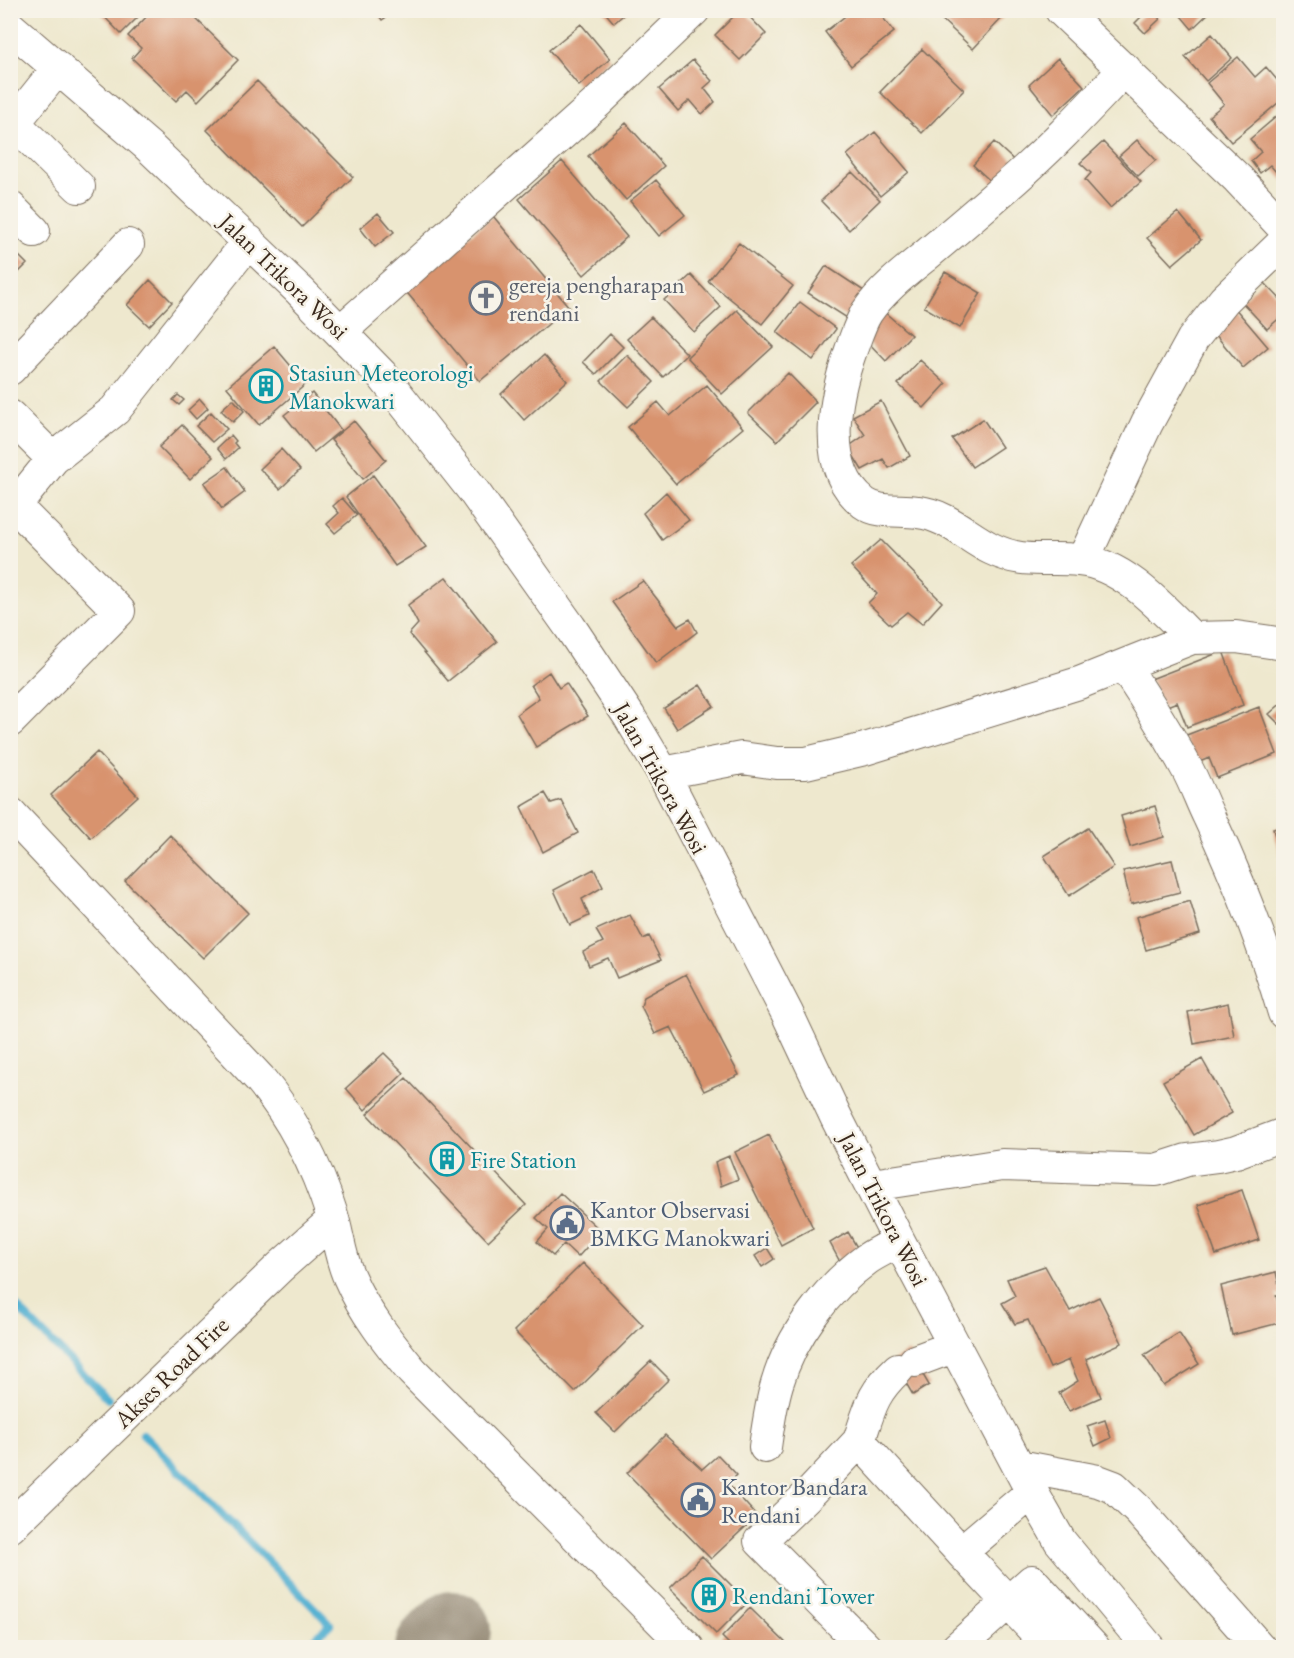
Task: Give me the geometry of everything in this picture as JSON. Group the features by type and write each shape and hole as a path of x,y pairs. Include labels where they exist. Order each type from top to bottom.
{"street":[{"path":"341,331 599,101 694,10"},
{"path":"1061,10 1238,179 1284,228"},
{"name":"Jalan Trikora Wosi","path":"10,27 148,146 341,331 382,375 472,489 570,627 629,716 663,773 787,1013 836,1117 899,1241 1060,1541 1149,1647"},
{"path":"58,68 13,126 78,187"},
{"path":"1125,69 1058,140 879,297 867,313 858,329 841,379 836,404 837,458 847,485 864,503 885,511 918,512 943,518 992,549 1021,559 1083,560 1126,578 1192,638"},
{"path":"10,207 34,231"},
{"path":"10,721 118,611 13,503 53,459 115,410 249,241"},
{"path":"1083,560 1147,423 1193,339 1224,300 1284,242"},
{"path":"10,369 129,245"},
{"path":"10,416 53,459"},
{"path":"663,773 742,758 777,764 806,763 865,749 1079,683 1192,638 1236,637 1284,644"},
{"path":"1124,666 1157,716 1188,770 1245,897 1284,1012"},
{"path":"10,813 260,1079 280,1104 309,1154 333,1220 349,1276 365,1309 412,1371 688,1647"},
{"path":"872,1185 1002,1165 1156,1170 1187,1160 1236,1152 1284,1134"},
{"name":"Akses Road Fire","path":"10,1527 280,1267 333,1220"},
{"path":"765,1447 777,1382 791,1350 806,1326 828,1296 855,1269 899,1241"},
{"path":"866,1647 760,1541 813,1490 859,1440 873,1397 883,1383 906,1365 955,1346"},
{"path":"859,1440 1051,1647"},
{"path":"961,1552 1025,1479 1098,1481 1114,1487 1140,1511 1260,1647"},
{"path":"957,1647 1032,1581 1094,1647"}],"building":[{"path":"98,10 145,10 121,34"},
{"path":"153,10 193,10 190,13 238,60 198,101 187,90 176,101 132,58 141,48 128,36"},
{"path":"375,10 397,10 382,20"},
{"path":"603,10 629,10 614,23"},
{"path":"740,10 743,10 766,34 740,60 715,35"},
{"path":"853,10 877,10 894,32 851,66 825,32"},
{"path":"941,10 996,10 1003,17 973,49 937,15"},
{"path":"1148,10 1160,19 1145,33 1135,23"},
{"path":"1176,10 1212,10 1192,29"},
{"path":"581,24 610,59 579,86 549,50"},
{"path":"1212,34 1232,58 1206,81 1185,57"},
{"path":"922,49 964,90 922,133 880,92"},
{"path":"1238,57 1255,77 1266,67 1284,88 1284,98 1231,142 1209,116 1224,104 1207,83"},
{"path":"1058,58 1084,86 1053,115 1029,85"},
{"path":"693,60 712,81 704,88 715,102 702,114 690,100 678,111 659,89"},
{"path":"257,81 353,177 302,227 207,130"},
{"path":"1284,110 1284,181 1270,165 1260,173 1251,161 1261,152 1250,139"},
{"path":"626,123 664,166 626,200 588,156"},
{"path":"875,132 909,172 880,196 847,155"},
{"path":"1137,140 1156,160 1138,176 1119,156"},
{"path":"994,142 1020,166 999,189 973,165"},
{"path":"1103,142 1141,182 1110,208 1085,180 1091,173 1080,163"},
{"path":"562,161 627,237 584,275 519,199"},
{"path":"852,172 880,200 849,230 821,201"},
{"path":"656,180 685,215 659,236 630,201"},
{"path":"1178,212 1201,240 1172,265 1147,238"},
{"path":"378,213 394,232 375,247 360,228"},
{"name":"gereja pengharapan rendani","path":"493,216 569,307 480,381 404,289"},
{"path":"739,243 793,286 762,324 708,281"},
{"path":"10,247 27,264 10,281"},
{"path":"826,266 864,291 847,318 808,293"},
{"path":"945,272 981,293 960,328 924,307"},
{"path":"691,275 721,307 694,332 664,300"},
{"path":"150,280 172,302 149,326 127,305"},
{"path":"1263,281 1284,303 1284,314 1267,329 1241,301"},
{"path":"800,302 836,329 813,360 777,332"},
{"path":"1234,307 1268,347 1243,368 1210,328"},
{"path":"737,310 773,347 722,394 687,357"},
{"path":"882,310 911,335 886,361 861,335"},
{"path":"651,317 687,354 663,377 627,339"},
{"path":"610,334 623,347 596,374 583,362"},
{"name":"Stasiun Meteorologi Manokwari","path":"274,346 306,384 259,425 227,387"},
{"path":"544,355 567,381 524,420 501,394"},
{"path":"627,355 654,382 628,407 601,381"},
{"path":"920,360 946,384 924,408 898,384"},
{"path":"788,373 816,402 777,441 748,413"},
{"path":"707,385 743,428 676,484 628,427 658,402 670,416"},
{"path":"312,393 341,430 314,452 284,415"},
{"path":"178,395 184,400 179,405 173,400"},
{"path":"200,399 208,408 196,419 188,410"},
{"path":"233,399 244,411 233,422 221,410"},
{"path":"881,401 910,456 889,468 883,459 862,470 848,447 865,435 853,416"},
{"path":"211,412 227,429 212,442 196,426"},
{"path":"983,419 1002,447 972,467 952,439"},
{"path":"354,421 386,460 363,479 331,440"},
{"path":"182,425 213,457 190,479 159,447"},
{"path":"231,435 238,448 226,459 217,448"},
{"path":"281,449 300,470 280,489 260,469"},
{"path":"227,467 245,492 222,509 204,483"},
{"path":"373,475 426,547 395,566 346,497"},
{"path":"666,492 689,520 662,540 643,513"},
{"path":"342,498 357,515 335,533 327,524 339,513 333,506"},
{"path":"881,540 942,602 922,624 907,612 891,625 868,603 877,594 851,566"},
{"path":"446,577 497,642 448,681 409,634 418,624 408,605"},
{"path":"643,581 678,626 690,619 697,632 656,663 612,602"},
{"path":"1223,651 1243,705 1187,727 1177,702 1162,708 1151,679"},
{"path":"549,672 559,688 566,683 588,716 536,747 517,714 539,698 531,685"},
{"path":"700,685 714,706 677,729 664,708"},
{"path":"1284,701 1284,729 1269,714"},
{"path":"1259,707 1277,754 1217,778 1209,758 1195,764 1184,736"},
{"path":"97,752 138,796 91,838 51,795"},
{"path":"545,793 551,803 561,800 578,833 543,852 521,807"},
{"path":"1155,806 1164,837 1130,847 1121,816"},
{"path":"1284,826 1284,862 1283,863 1273,829"},
{"path":"1088,828 1114,867 1069,896 1044,856"},
{"path":"170,835 248,913 203,958 125,881"},
{"path":"1172,860 1180,892 1131,904 1123,871"},
{"path":"594,869 603,887 582,899 589,916 570,925 554,890"},
{"path":"1190,901 1200,934 1146,950 1136,917"},
{"path":"630,915 643,939 649,936 661,960 617,978 608,958 589,966 583,952 603,942 596,930"},
{"path":"686,974 739,1075 704,1091 671,1027 655,1034 641,1006 644,997"},
{"path":"1228,1003 1234,1036 1194,1044 1188,1012"},
{"path":"384,1053 404,1073 365,1110 346,1088"},
{"path":"1202,1059 1232,1113 1194,1135 1163,1081"},
{"name":"Fire Station","path":"406,1078 526,1205 488,1241 367,1114"},
{"path":"769,1135 813,1228 781,1245 735,1152"},
{"path":"729,1156 738,1179 721,1186 715,1162"},
{"path":"1242,1190 1259,1240 1216,1255 1198,1205"},
{"name":"Kantor Observasi BMKG Manokwari","path":"560,1193 601,1231 578,1257 564,1244 553,1256 537,1242 548,1229 536,1218"},
{"path":"848,1232 858,1249 839,1260 830,1243"},
{"path":"767,1248 774,1259 762,1267 755,1256"},
{"path":"583,1263 643,1325 575,1392 514,1331"},
{"path":"1045,1266 1070,1311 1099,1297 1122,1343 1086,1359 1101,1397 1069,1411 1059,1393 1078,1381 1069,1360 1050,1368 1028,1320 1015,1324 1002,1303 1015,1296 1007,1279"},
{"path":"1276,1272 1281,1294 1276,1295 1283,1322 1232,1335 1221,1286"},
{"path":"1179,1333 1199,1364 1164,1386 1144,1355"},
{"path":"909,1351 929,1385 913,1395 893,1361"},
{"path":"651,1361 669,1379 615,1432 596,1413"},
{"path":"1105,1420 1111,1438 1095,1446 1087,1426"},
{"name":"Kantor Bandara Rendani","path":"665,1435 702,1469 718,1455 737,1475 728,1484 757,1516 711,1559 627,1473"},
{"name":"Rendani Tower","path":"702,1556 748,1602 716,1634 670,1588"},
{"path":"750,1608 791,1648 733,1648 722,1637"}],"waterway":[{"path":"10,1300 108,1399"},
{"path":"143,1434 330,1624 305,1648"}],"taxiway":[{"path":"434,1648 452,1630"}],"place":[{"name":"gereja pengharapan rendani","path":"486,298"},
{"name":"Stasiun Meteorologi Manokwari","path":"266,386"},
{"name":"Fire Station","path":"447,1159"},
{"name":"Kantor Observasi BMKG Manokwari","path":"567,1223"},
{"name":"Kantor Bandara Rendani","path":"698,1500"},
{"name":"Rendani Tower","path":"709,1595"}]}
